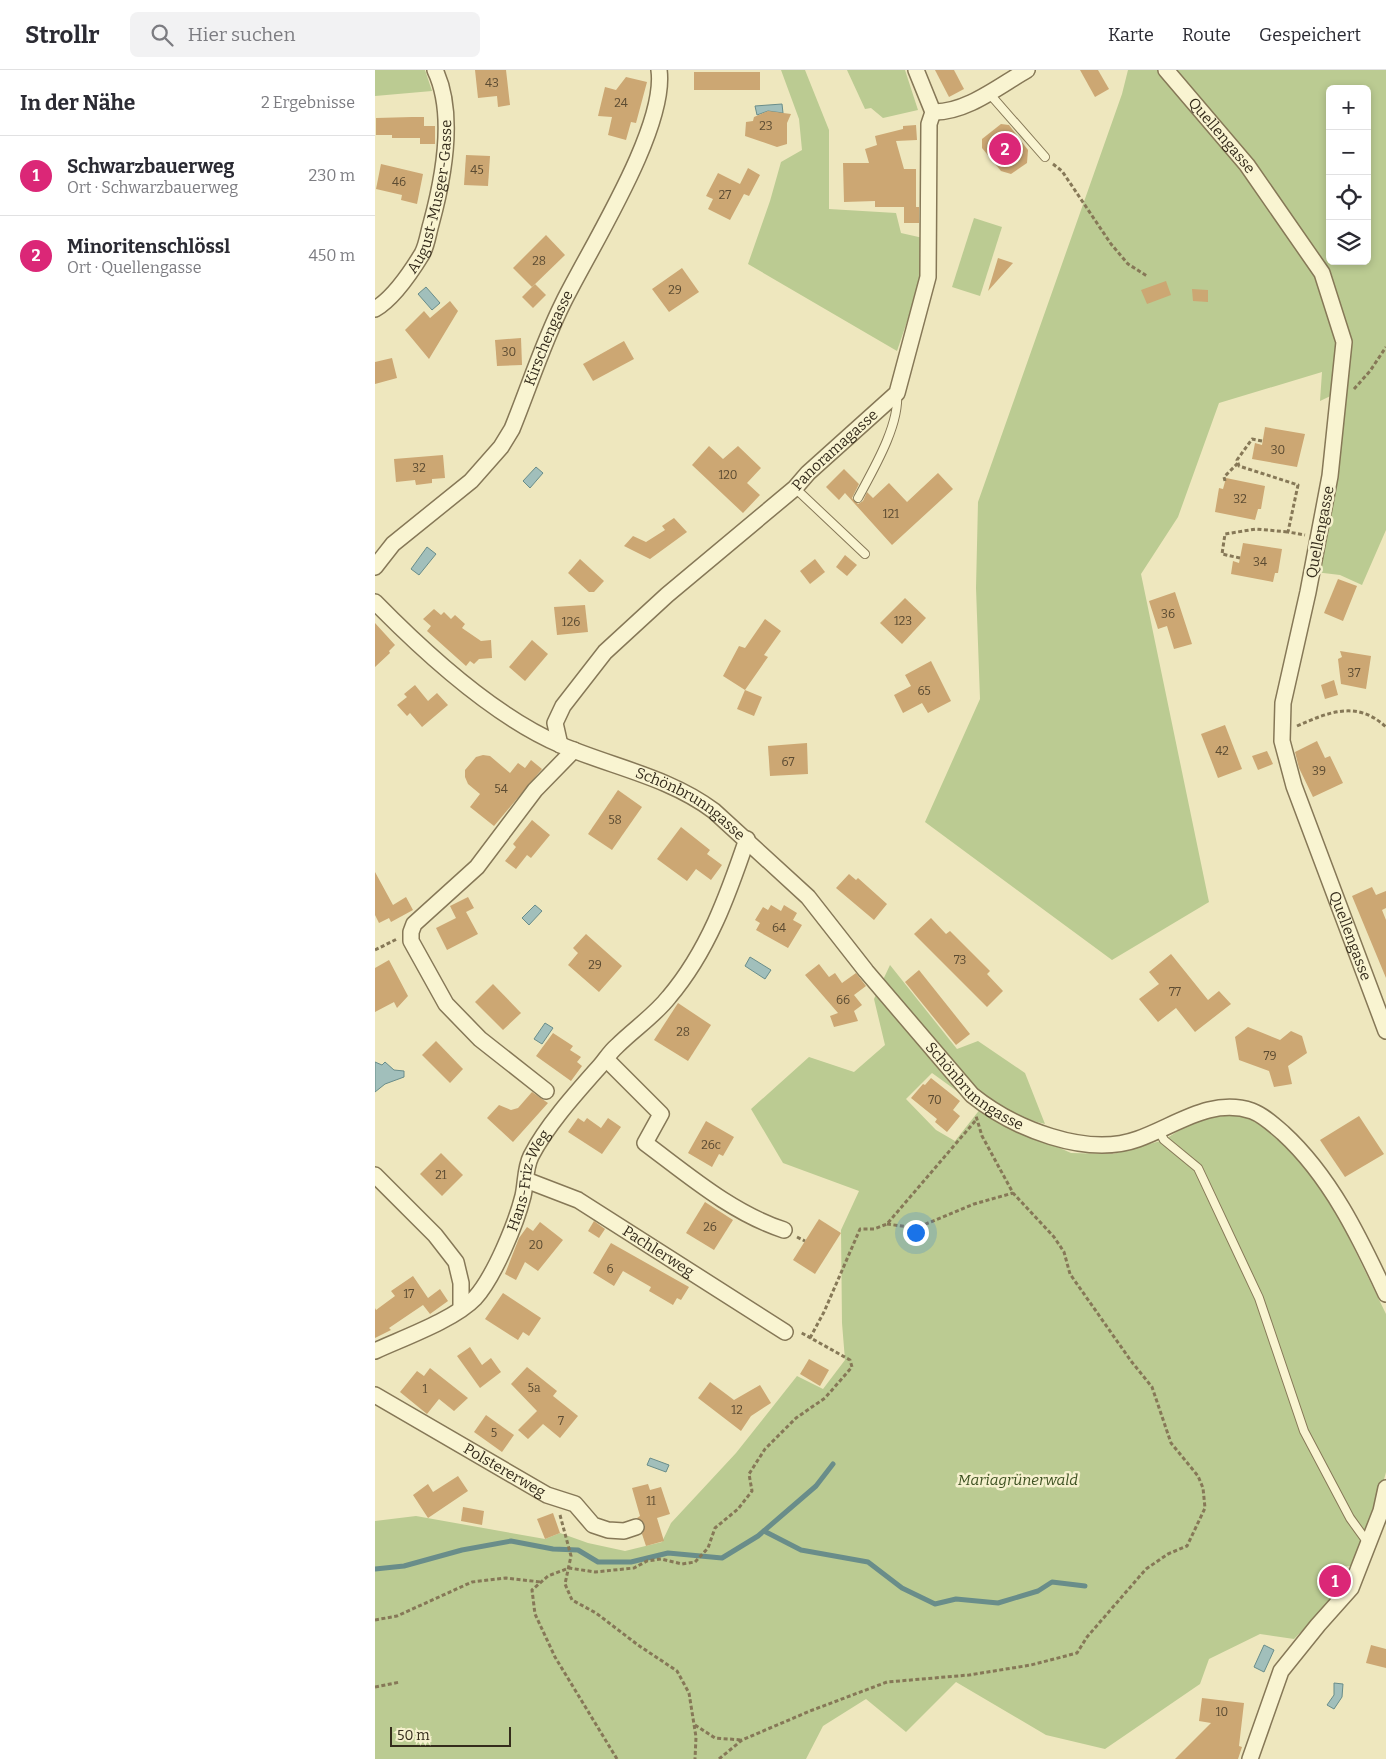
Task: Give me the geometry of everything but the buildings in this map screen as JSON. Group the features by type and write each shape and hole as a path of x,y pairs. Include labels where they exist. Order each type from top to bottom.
{"street":[{"name":"August-Musger-Gasse","path":"375,308 398,287 423,252 437,203 445,162 446,136 443,102 435,70"},
{"name":"Kirschengasse","path":"375,567 393,544 471,481 501,447 512,429 563,304 627,181 644,142 660,88 659,70"},
{"path":"897,393 928,277 929,124 933,112 916,70"},
{"path":"933,112 947,113 1027,70"},
{"name":"Quellengasse","path":"1166,70 1247,165 1322,273 1344,342 1331,476 1283,703 1282,741 1294,786 1386,1031"},
{"name":"Panoramagasse","path":"567,747 555,723 563,706 605,652 681,582 795,488 808,473 897,393"},
{"name":"Schönbrunngasse","path":"375,602 400,628 479,695 535,732 567,747 643,775 700,800 747,839 808,897 867,971 972,1095 991,1110 1012,1122 1073,1142 1122,1144 1159,1131 1197,1113 1217,1107 1233,1107 1254,1111 1273,1124 1300,1149 1325,1180 1362,1242 1386,1294"},
{"path":"546,1090 481,1039 446,1004 425,970 411,941 411,932 414,924 477,867 567,747"},
{"name":"Hans-Friz-Weg","path":"375,1351 442,1320 475,1298 495,1266 514,1223 531,1155 569,1100 616,1046 644,1024 670,997 703,950 731,889 747,839"},
{"path":"606,1059 661,1114 645,1144 758,1222 784,1230"},
{"path":"375,1175 435,1235 457,1262 461,1283 461,1308"},
{"name":"Pachlerweg","path":"526,1180 578,1200 791,1331"},
{"name":"Polstererweg","path":"375,1395 547,1495 575,1504 593,1525 624,1531 636,1527"},
{"path":"1250,1759 1281,1671 1317,1624 1351,1588 1369,1544 1386,1488"}],"lane":[{"path":"988,92 1045,157"},
{"path":"858,498 873,469 898,411 897,393"},
{"path":"795,488 865,554"},
{"path":"1159,1131 1164,1140 1198,1168 1259,1298 1304,1431 1350,1518 1369,1544"}],"path":[{"path":"1045,157 1062,171 1111,244 1128,264 1147,276"},
{"path":"1339,392 1354,389 1370,371 1386,348"},
{"path":"1225,481 1224,478 1238,463 1237,460 1252,439 1262,441"},
{"path":"1238,463 1239,466 1297,486 1288,532"},
{"path":"1240,558 1222,554 1225,534 1256,529 1304,535"},
{"path":"1296,726 1336,710 1373,715 1386,727"},
{"path":"375,950 411,932"},
{"path":"719,1759 741,1740 887,1682 969,1675 1031,1664 1077,1653 1087,1637 1146,1569 1169,1554 1187,1546 1205,1508 1203,1488 1198,1476 1171,1444 1153,1387 1131,1361 1070,1274 1064,1252 1054,1237 1013,1194 982,1136 972,1095"},
{"path":"810,1338 825,1312 860,1229 874,1229 887,1224 977,1120"},
{"path":"887,1224 916,1228 974,1204 1013,1194"},
{"path":"617,1759 555,1657 535,1614 532,1590 548,1576 569,1568 595,1572 633,1568 647,1561 661,1559 682,1564 695,1562 709,1548 715,1528 738,1509 752,1491 749,1474 765,1449 796,1418 825,1398 851,1367 850,1360 810,1338 791,1331"},
{"path":"555,1498 571,1556 565,1584 572,1600 596,1613 638,1645 677,1671 689,1693 694,1725 695,1759"},
{"path":"375,1620 397,1616 472,1582 506,1578 542,1582"},
{"path":"375,1687 400,1682"},
{"path":"694,1725 715,1738 741,1740"}],"green space":[{"path":"375,70 425,70 432,91 375,96"},
{"path":"781,70 805,70 829,130 829,209 896,213 901,233 923,238 919,286 897,351 748,264 770,201 781,162 802,150 799,119"},
{"path":"847,70 905,70 918,110 883,118 871,108 865,109"},
{"path":"1128,70 1166,70 1322,273 1344,342 1339,392 1320,401 1322,372 1219,403 1178,517 1141,574 1209,902 1112,960 925,822 980,699 976,588 978,502 1122,94"},
{"path":"1174,70 1386,70 1386,530 1362,585 1340,575 1315,572 1345,392 1328,270 1253,159"},
{"path":"974,218 1002,227 980,296 952,287"},
{"name":"Mariagrünerwald","path":"890,965 957,1049 978,1041 1025,1073 1045,1124 979,1107 932,1073 906,1099 936,1130 955,1141 981,1108 1026,1133 1071,1153 1113,1154 1164,1140 1197,1119 1242,1114 1270,1131 1305,1166 1340,1220 1386,1314 1386,1472 1374,1517 1353,1566 1330,1567 1325,1578 1327,1587 1342,1590 1294,1639 1260,1634 1209,1659 1200,1684 1105,1749 1046,1735 956,1682 906,1732 866,1699 823,1726 806,1759 375,1759 375,1521 416,1516 545,1539 560,1533 588,1543 625,1551 662,1542 671,1523 736,1453 797,1376 823,1389 845,1360 842,1323 841,1230 859,1191 783,1163 751,1109 809,1057 854,1072 885,1045 874,999"}],"water":[{"path":"782,104 783,113 768,111 757,115 755,106"},
{"path":"426,287 440,303 432,310 418,294"},
{"path":"536,467 543,473 530,488 523,481"},
{"path":"427,547 436,554 419,575 411,569"},
{"path":"535,905 542,911 529,925 522,918"},
{"path":"750,957 771,970 765,979 745,966"},
{"path":"545,1023 553,1028 542,1044 534,1039"},
{"path":"375,1062 382,1065 385,1062 394,1070 404,1071 404,1077 385,1084 375,1092"},
{"path":"650,1458 669,1465 666,1472 647,1465"},
{"path":"1264,1645 1274,1650 1264,1672 1254,1667"},
{"path":"1334,1683 1343,1684 1342,1697 1334,1709 1327,1705 1334,1695"}],"waterway":[{"path":"375,1569 404,1566 462,1550 511,1541 553,1549 578,1550 598,1562 631,1562 668,1553 722,1558 758,1536 816,1486 833,1464"},
{"path":"764,1531 801,1550 868,1562 902,1588 935,1604 956,1599 998,1603 1038,1591 1052,1582 1085,1586"}],"place":[{"name":"Minoritenschlössl","path":"1005,149"},
{"name":"Schwarzbauerweg","path":"1335,1581"}]}
